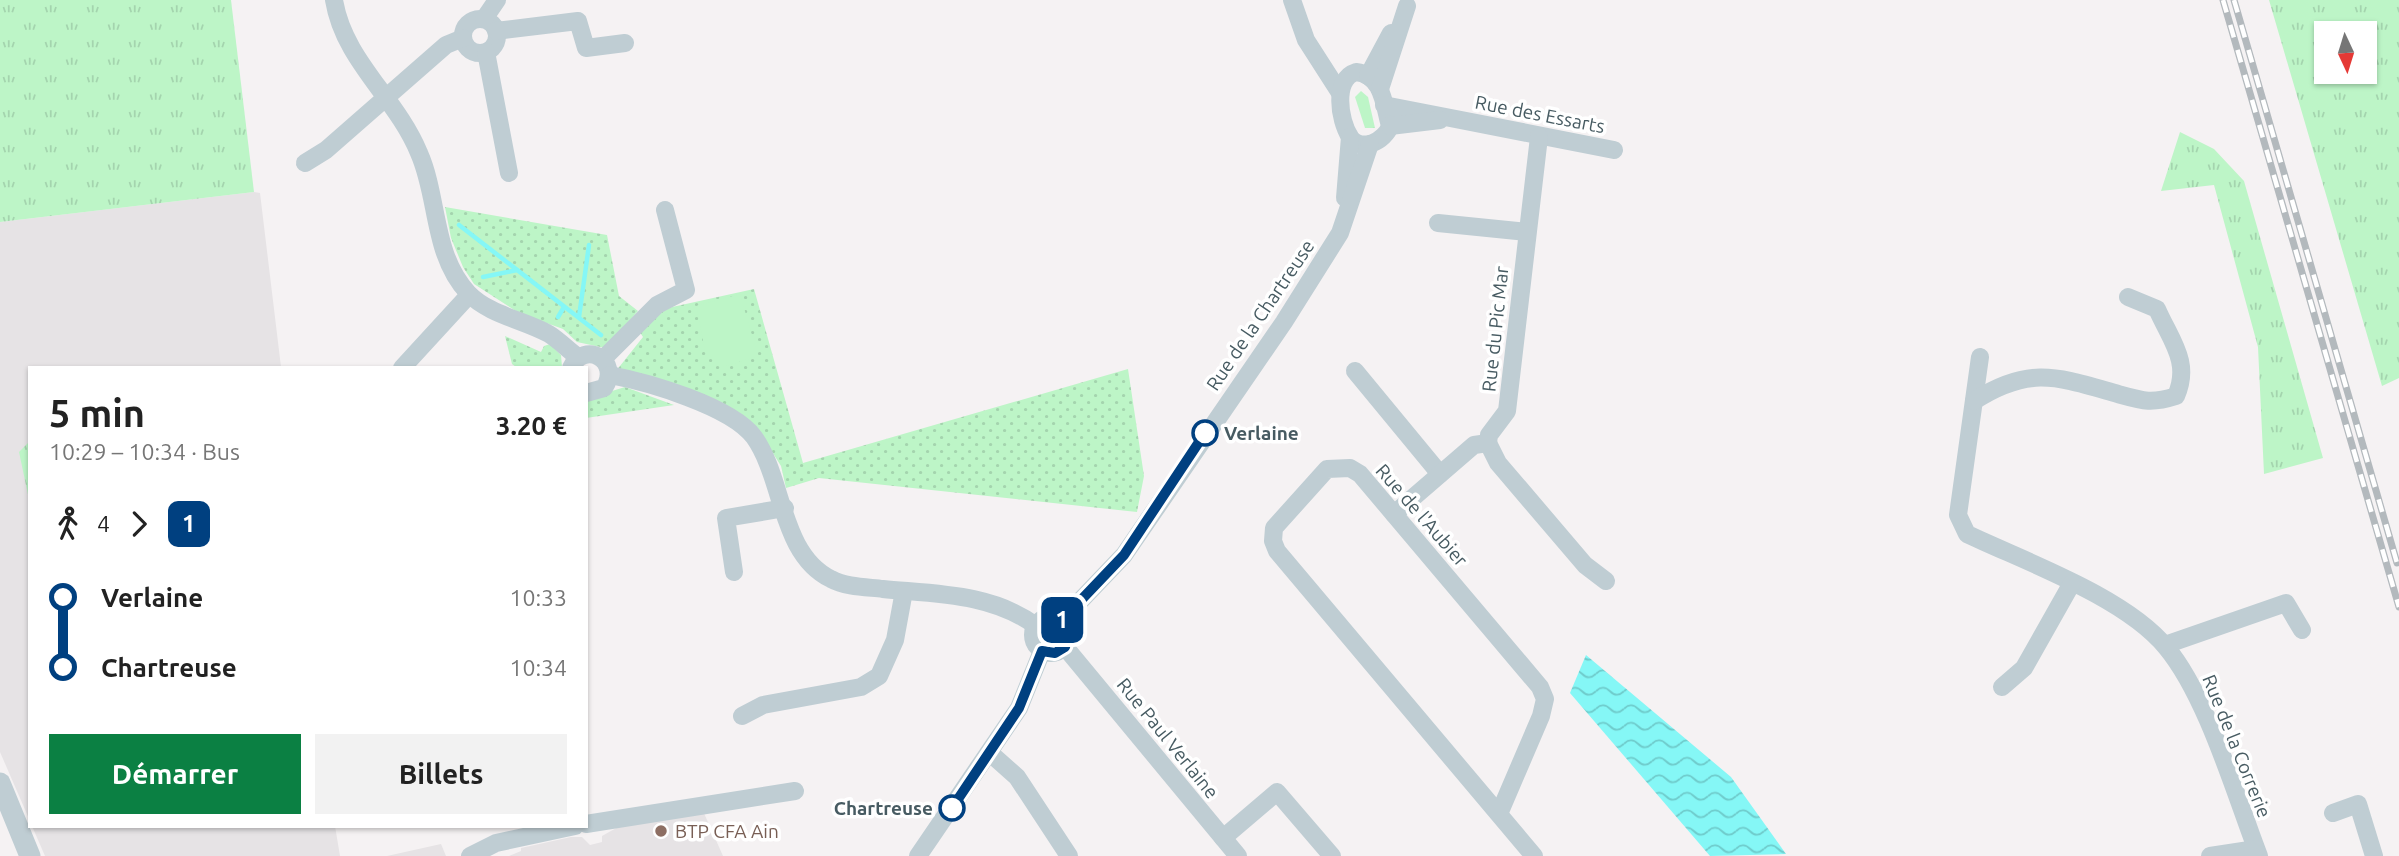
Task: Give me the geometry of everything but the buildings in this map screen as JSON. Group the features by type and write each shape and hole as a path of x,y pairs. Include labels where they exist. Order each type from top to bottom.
{"street":[{"path":"334,0 337,22 355,59 384,97 420,153 443,247 453,271 469,295 513,321 548,334 575,362 591,354 606,367 685,398 741,425 753,435 762,451 800,547 813,567 831,579 854,586 956,596 994,604 1036,626"},
{"path":"497,0 490,25 495,44 486,52 469,50 463,38 469,22 490,25 578,21 586,48 625,43"},
{"name":"Rue de la Chartreuse","path":"1292,0 1306,40 1340,93 1350,137 1340,233"},
{"path":"1350,137 1370,144 1384,138 1390,126 1378,90 1409,3"},
{"path":"305,163 326,150 446,44 463,38"},
{"path":"1306,40 1348,76 1340,93"},
{"path":"486,52 509,173"},
{"name":"Rue des Essarts","path":"1348,76 1356,72 1378,90 1457,119 1614,150"},
{"name":"Rue des Essarts","path":"1390,126 1457,119"},
{"name":"Rue du Pic Mar","path":"1488,443 1489,435 1507,411 1539,137"},
{"name":"Rue de la Chartreuse","path":"1062,620 1101,582 1140,533 1192,452 1284,322 1340,233 1370,144"},
{"path":"588,392 604,388 606,367 657,305 686,290 665,210"},
{"path":"1438,223 1527,233"},
{"path":"404,366 469,295"},
{"path":"1974,401 2000,384 2031,376 2064,379 2152,403 2176,396 2183,379 2183,368 2157,309 2128,297"},
{"name":"Rue de la Correrie","path":"1980,357 1958,515 1968,534 2112,602 2165,645 2192,685 2258,853"},
{"path":"1355,371 1440,474"},
{"path":"1394,514 1474,445 1488,443 1498,463 1585,565 1606,581"},
{"name":"Rue de l'Aubier","path":"1499,814 1541,716 1545,699 1540,687 1360,474 1350,468 1338,466 1327,469 1274,528 1273,541 1277,551 1534,856"},
{"path":"734,572 726,517 785,508"},
{"path":"2002,687 2024,668 2072,583"},
{"path":"742,716 763,705 861,687 879,677 895,640 904,591"},
{"path":"2165,645 2286,603 2302,630"},
{"path":"1050,617 1062,620 1069,635 1065,647 1055,653 1042,651 1033,637 1036,626 1050,617"},
{"name":"Rue Paul Verlaine","path":"1065,647 1238,856"},
{"path":"918,856 1019,708 1042,651"},
{"path":"990,753 1017,777 1069,856"},
{"path":"0,783 30,856"},
{"path":"1223,838 1283,786 1332,856"},
{"path":"588,824 794,792"},
{"path":"2333,813 2358,804 2374,856"},
{"path":"470,856 496,843 566,828"},
{"path":"2210,856 2258,853"}],"shaded area":[{"path":"260,193 281,366 28,366 28,816 0,752 0,222"},
{"name":"BTP CFA Ain","path":"703,811 723,856 509,856 521,851 521,848 571,837 582,837 590,845 602,842 602,836 618,827"},
{"path":"33,828 335,828 340,856 45,856"},
{"path":"441,844 446,856 387,856"}],"green space":[{"path":"0,0 231,0 254,192 0,222"},
{"path":"2269,0 2399,0 2399,378 2382,386"},
{"path":"1361,91 1368,97 1375,128 1365,128 1355,97"},
{"path":"2180,132 2214,149 2244,181 2323,458 2264,474 2258,347 2214,185 2161,191"},
{"path":"445,207 607,235 619,296 638,311 605,348 577,342 563,329 519,313 474,284 463,267 451,238"},
{"path":"754,289 803,463 1128,369 1144,476 1137,512 819,478 786,488 781,466 764,439 616,371 643,337 637,328 654,311"},
{"path":"740,294 758,356 723,367 705,351 696,306"},
{"path":"505,336 541,352 544,346 550,344 561,355 562,366 515,366"},
{"path":"625,387 674,405 588,418 588,398"},
{"path":"28,443 28,495 19,452"}],"water":[{"path":"1586,655 1731,777 1786,854 1710,856 1570,693"}],"waterway":[{"path":"459,225 601,335"},
{"path":"579,317 589,245"},
{"path":"483,277 517,270"},
{"path":"558,317 564,307"}],"railway":[{"path":"2223,0 2399,607"},
{"path":"2234,0 2397,563"}],"bus line":[{"name":"1","path":"952,808 1019,708 1036,672 1042,651 1055,653 1065,647 1069,629 1062,620 1124,555 1205,433"}],"place":[{"name":"Verlaine","path":"1205,433"},
{"name":"Chartreuse","path":"952,808"},
{"name":"BTP CFA Ain","path":"661,831"}]}
